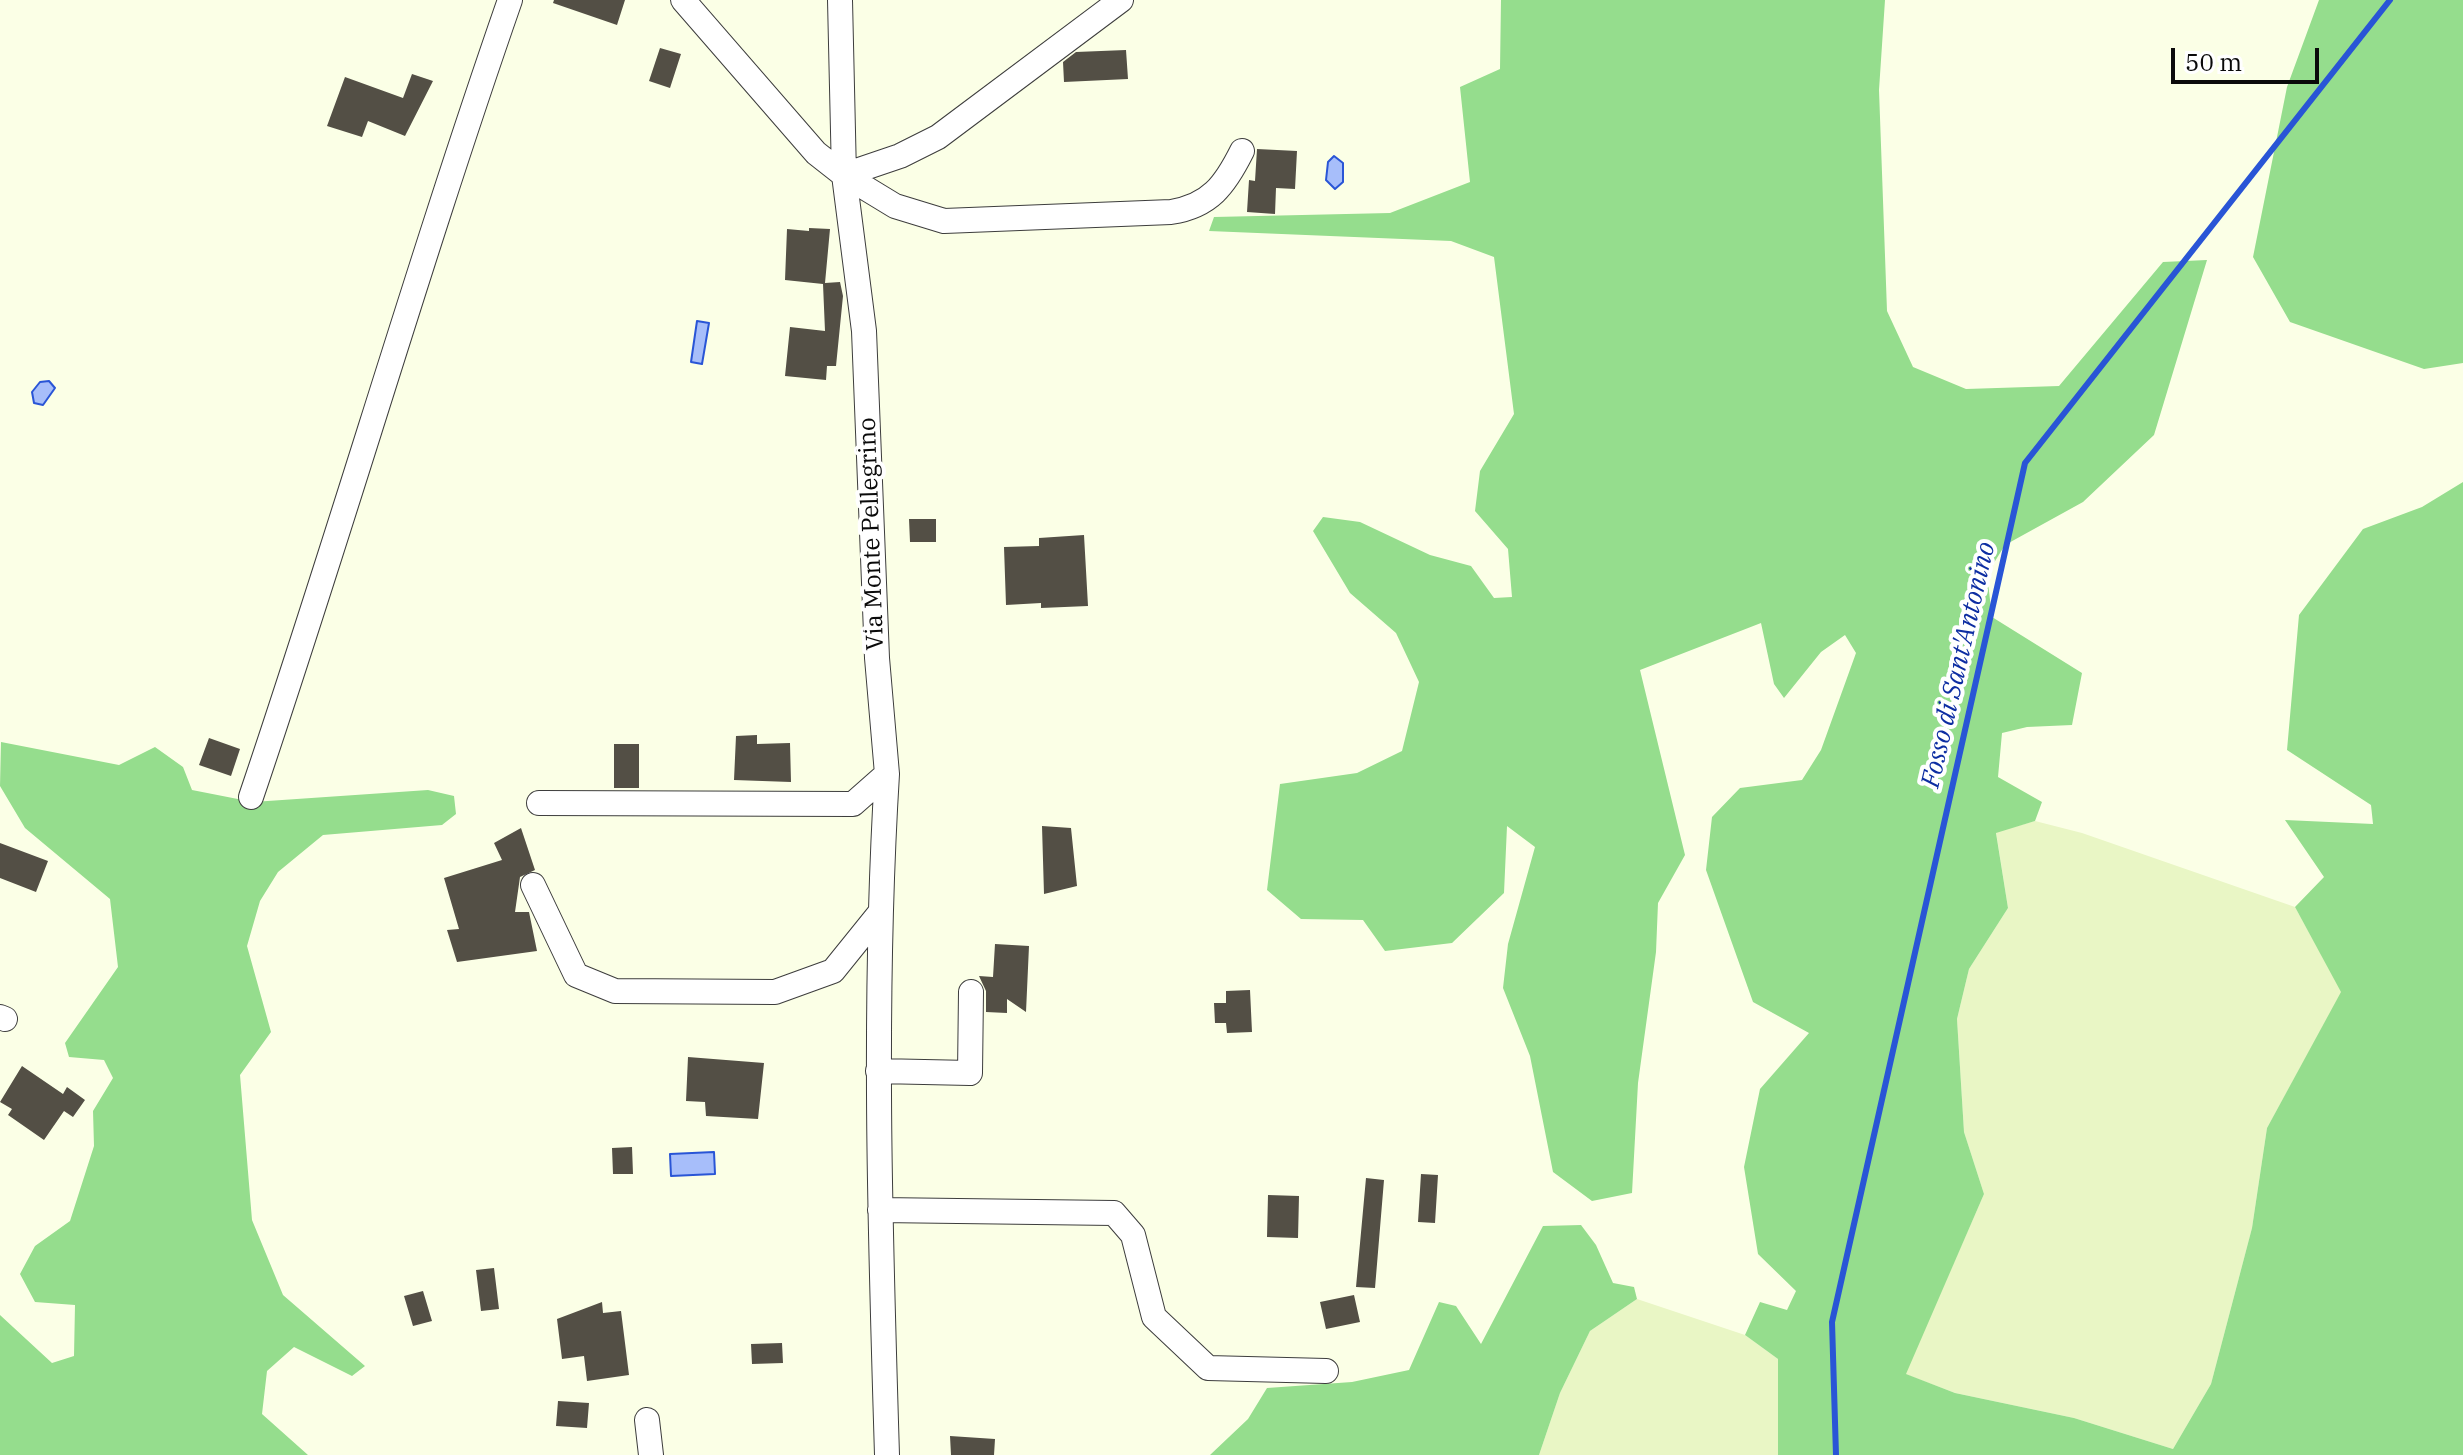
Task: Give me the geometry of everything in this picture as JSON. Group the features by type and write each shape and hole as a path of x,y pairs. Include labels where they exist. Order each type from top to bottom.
{"street":[{"path":"251,797 316,607 437,209 510,0"},
{"path":"683,0 816,153 844,175 895,206 944,221 1171,212 1208,201 1225,183 1242,151"},
{"name":"Via Monte Pellegrino","path":"840,0 844,175 864,331 877,658 887,774 879,914 878,1071 887,1455"},
{"path":"844,175 900,156 938,137 1121,0"},
{"path":"539,803 853,804 887,774"},
{"path":"533,885 576,975 615,991 775,992 833,971 879,914"},
{"path":"878,1071 970,1073 971,992"},
{"path":"880,1210 1114,1213 1133,1235 1154,1317 1208,1368 1326,1371"},
{"path":"647,1420 651,1455"}],"green space":[{"path":"1501,0 1885,0 1879,90 1887,311 1913,367 1966,389 2059,386 2163,262 2207,260 2154,435 2083,502 2005,545 1987,574 1992,617 2082,673 2072,725 2027,727 2002,733 1998,777 2042,802 2035,821 1996,833 2008,908 1969,969 1957,1019 1964,1132 1984,1194 1906,1374 1955,1393 2074,1418 2173,1449 2211,1384 2252,1228 2267,1128 2341,992 2295,907 2324,877 2285,820 2373,824 2371,805 2287,750 2299,615 2363,529 2422,507 2463,482 2463,1455 1778,1455 1778,1359 1745,1335 1760,1302 1787,1310 1796,1291 1758,1254 1744,1167 1760,1089 1809,1033 1753,1002 1706,870 1712,817 1740,788 1802,780 1821,750 1856,653 1845,635 1821,652 1784,698 1774,684 1761,623 1640,670 1685,855 1658,903 1656,952 1638,1083 1632,1193 1592,1201 1553,1172 1530,1056 1503,988 1508,944 1535,847 1507,826 1504,893 1452,943 1385,951 1363,920 1301,919 1267,890 1280,784 1357,773 1402,751 1419,682 1396,633 1350,593 1313,531 1323,517 1360,522 1430,555 1471,566 1494,598 1512,597 1508,549 1475,511 1480,471 1514,414 1494,257 1451,241 1209,231 1214,217 1390,213 1470,182 1460,87 1500,69"},
{"path":"2319,0 2463,0 2463,363 2424,369 2290,322 2253,257 2287,87"},
{"path":"1,742 119,765 155,747 183,767 192,790 253,802 428,790 454,796 456,814 442,825 323,835 278,872 260,901 247,946 271,1032 240,1075 252,1220 283,1295 365,1366 352,1376 294,1347 267,1371 262,1414 308,1455 0,1455 0,1315 52,1363 74,1356 75,1305 35,1302 20,1274 35,1246 70,1221 94,1146 93,1111 113,1078 104,1060 69,1057 65,1043 118,967 110,899 25,828 0,786"},
{"path":"2035,821 2082,833 2295,907 2342,992 2267,1128 2252,1228 2211,1384 2173,1449 2074,1418 1955,1393 1905,1374 1984,1194 1964,1132 1957,1019 1969,969 2008,908 1996,832"},
{"path":"1581,1225 1596,1245 1613,1283 1634,1287 1637,1299 1590,1331 1560,1393 1539,1455 1210,1455 1248,1419 1267,1388 1352,1382 1409,1370 1439,1302 1456,1306 1481,1344 1543,1226"},
{"path":"1637,1299 1745,1335 1778,1359 1778,1455 1539,1455 1560,1393 1590,1331"}],"water":[{"path":"1334,156 1343,163 1343,182 1335,189 1326,180 1328,162"},
{"path":"697,321 709,323 702,364 691,362"},
{"path":"49,381 55,388 43,405 34,403 32,392 40,382"},
{"path":"714,1152 715,1174 671,1176 670,1154"}],"building":[{"path":"554,0 625,0 617,25 553,3"},
{"path":"660,48 681,54 670,88 649,81"},
{"path":"1126,50 1128,79 1064,82 1063,62 1076,52"},
{"path":"412,74 433,81 405,136 368,121 362,137 327,126 345,77 403,98"},
{"path":"1257,149 1297,151 1295,189 1276,188 1275,214 1247,212 1249,180 1255,181"},
{"path":"809,228 830,229 825,283 840,282 843,296 836,366 827,366 826,380 785,376 790,327 825,331 823,284 785,280 787,229 809,231"},
{"path":"909,519 936,519 936,542 910,542"},
{"path":"1084,535 1088,606 1041,608 1041,603 1006,605 1004,547 1039,546 1039,538"},
{"path":"757,735 757,744 790,743 791,782 734,780 736,736"},
{"path":"209,738 240,749 231,776 199,765"},
{"path":"614,744 639,744 639,788 614,788"},
{"path":"1042,826 1071,828 1077,886 1044,894"},
{"path":"521,828 535,870 520,877 515,912 529,912 537,951 457,962 447,930 459,929 444,878 502,860 494,843"},
{"path":"0,843 48,861 36,892 0,878"},
{"path":"995,944 1029,946 1026,1012 1007,999 1007,1013 986,1012 986,991 979,976 993,977"},
{"path":"1250,990 1252,1032 1227,1033 1226,1023 1215,1023 1214,1003 1226,1003 1226,991"},
{"path":"688,1057 764,1063 758,1119 706,1116 705,1102 686,1101"},
{"path":"22,1066 63,1094 67,1087 85,1100 73,1117 64,1111 44,1140 8,1115 12,1109 0,1102"},
{"path":"632,1147 633,1174 613,1174 612,1148"},
{"path":"1421,1174 1438,1175 1435,1223 1418,1222"},
{"path":"1366,1178 1384,1180 1375,1288 1356,1287"},
{"path":"1268,1195 1299,1196 1298,1238 1267,1237"},
{"path":"494,1268 499,1309 481,1311 476,1270"},
{"path":"423,1291 432,1321 413,1326 404,1296"},
{"path":"1354,1295 1360,1322 1326,1329 1320,1302"},
{"path":"602,1302 603,1313 621,1311 629,1375 587,1381 584,1356 562,1359 557,1319"},
{"path":"782,1343 783,1363 752,1364 751,1344"},
{"path":"558,1401 589,1403 587,1428 556,1426"},
{"path":"950,1436 995,1439 994,1455 951,1455"}],"waterway":[{"name":"Fosso di Sant'Antonino","path":"1836,1455 1832,1322 2025,463 2390,0"}]}
